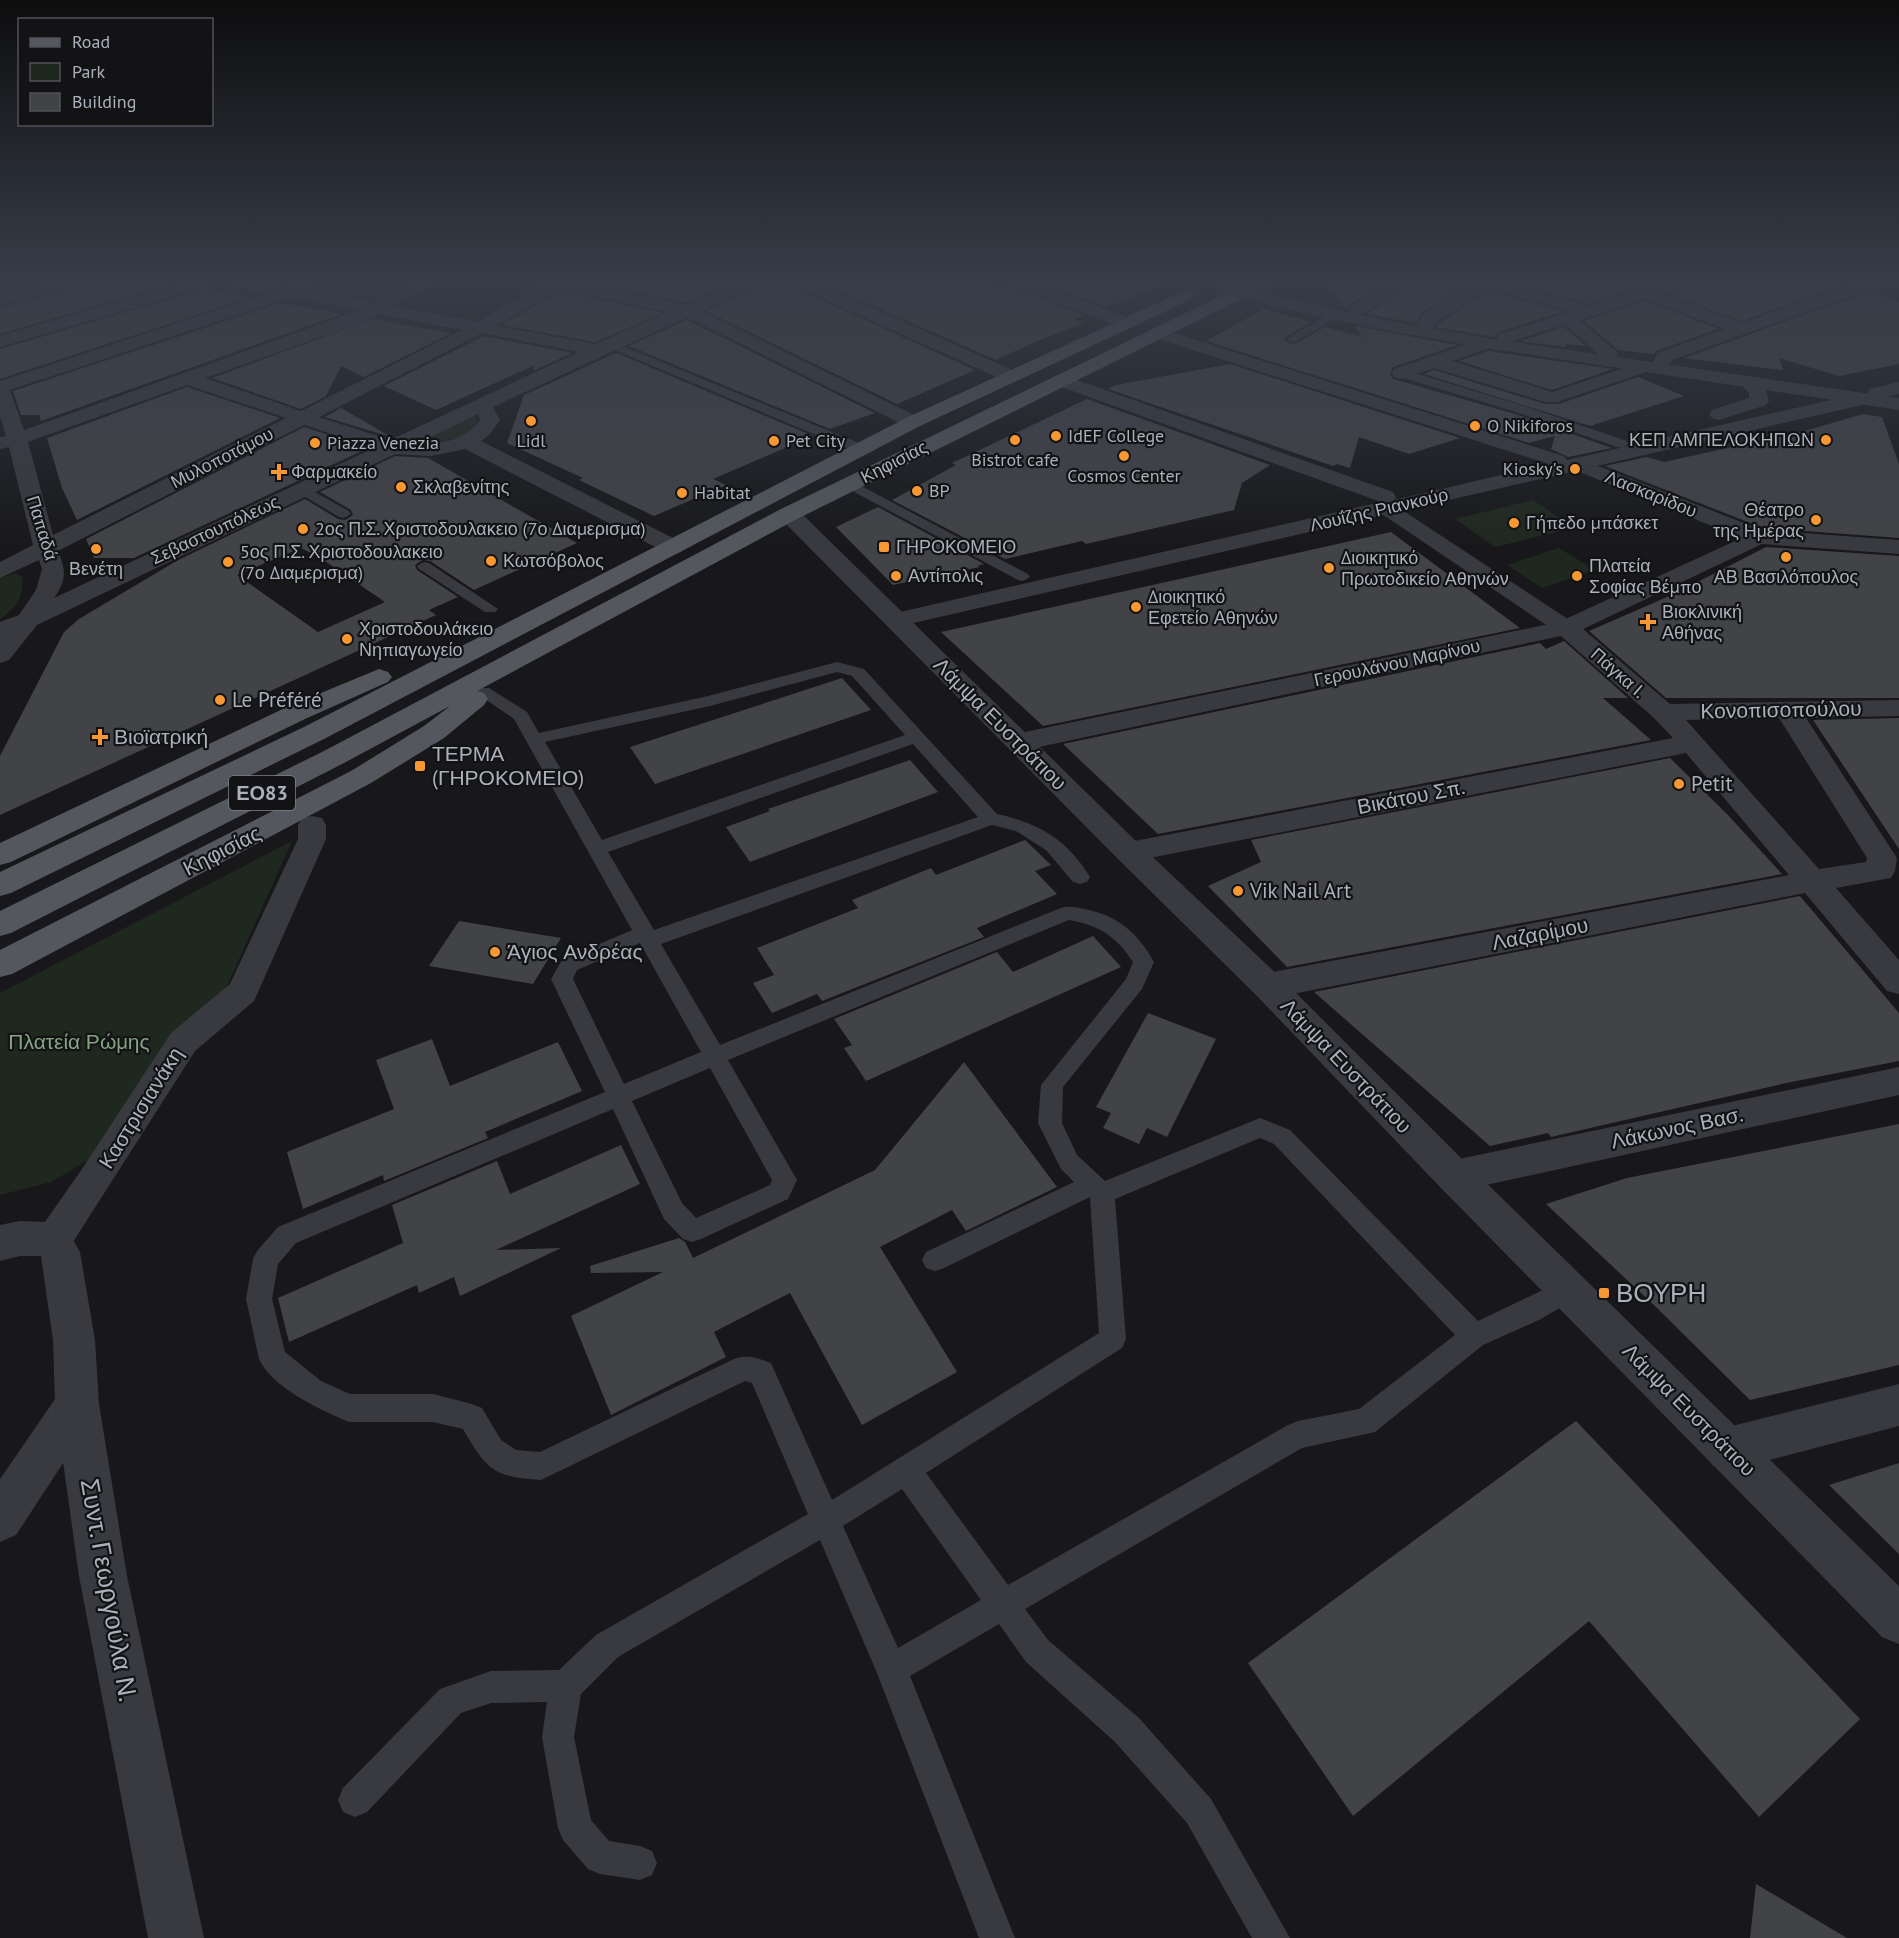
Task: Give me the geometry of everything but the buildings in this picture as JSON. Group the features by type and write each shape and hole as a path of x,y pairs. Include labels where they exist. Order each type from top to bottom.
{"main road":[{"name":"Κηφισίας","path":"0,885 314,733 913,422 1029,367"},
{"name":"Κηφισίας","path":"0,925 334,757 789,514 1086,367"},
{"name":"Κηφισίας","path":"0,855 296,713 381,676 493,642"},
{"name":"Κηφισίας","path":"0,965 361,777 434,732 521,658"}],"street":[{"path":"0,387 60,367"},
{"path":"8,441 215,367"},
{"name":"Μυλοποτάμου","path":"0,571 401,367"},
{"name":"Σεβαστουπόλεως","path":"0,630 28,620 560,367"},
{"path":"803,367 913,422"},
{"path":"991,367 1010,376"},
{"name":"Λασκαρίδου","path":"1267,367 1567,462 1759,537"},
{"path":"1401,373 1418,367"},
{"path":"1453,367 1552,398"},
{"path":"1520,409 1642,367"},
{"path":"1646,367 1749,383 1869,396 1899,396"},
{"path":"1690,367 1869,396 1899,404"},
{"path":"185,378 390,447 424,450 465,441 486,428 490,420 488,412 478,406"},
{"name":"Πάγκα Ι.","path":"1060,380 1386,503 1566,628 1664,712 1693,742 1899,982"},
{"name":"Λουΐζης Ριανκούρ","path":"1567,462 1759,401 1758,392 1749,383"},
{"name":"Παπαδά","path":"0,387 8,441 54,570 52,580 28,620 0,655"},
{"name":"Λουΐζης Ριανκούρ","path":"891,614 1899,388"},
{"path":"465,441 673,547"},
{"name":"Λουΐζης Ριανκούρ","path":"891,614 1023,577 1201,536 1386,503"},
{"name":"Λάμψα Ευστράτιου","path":"789,514 1129,852 1268,986 1454,1176 1899,1620"},
{"path":"1759,537 1899,547"},
{"name":"Γερουλάνου Μαρίνου","path":"1020,742 1566,628 1759,537"},
{"name":"Κονοπισοπούλου","path":"1664,712 1899,708"},
{"path":"1787,709 1882,858 1880,871 1812,881"},
{"name":"Βικάτου Σπ.","path":"1129,852 1693,742"},
{"name":"Καστρισιανάκη","path":"52,1241 96,1180 183,1042 243,992 312,839 312,825"},
{"name":"Λαζαρίμου","path":"1268,986 1812,881"},
{"name":"Λάκωνος Βασ.","path":"1454,1176 1899,1081"},
{"path":"0,1243 20,1238 52,1241"},
{"name":"Συντ. Γεωργούλα Ν.","path":"52,1241 60,1252 72,1329 77,1404 103,1576 176,1938"},
{"path":"0,1519 77,1404"},
{"path":"1728,1449 1899,1405"}],"lane":[{"path":"655,367 861,449"},
{"path":"1401,373 1520,409 1622,444"},
{"path":"850,484 1023,577"},
{"path":"302,489 344,514"},
{"path":"424,566 490,609"},
{"path":"534,739 710,701 837,667 858,672 991,819"},
{"path":"483,692 521,716 597,849 647,937 785,1179 778,1192 692,1231 673,1212 562,979 569,965 647,937 991,819 1022,826 1053,845 1080,877"},
{"path":"597,849 916,737"},
{"path":"640,1863 600,1857 575,1828 558,1737 566,1686 607,1646 826,1521 1113,1339 1098,1189 1069,1162 1050,1123 1052,1085 1134,983 1144,962 1128,936 1096,917 1068,913 715,1056 287,1235 266,1259 259,1299 273,1359 311,1390 349,1408 433,1408 472,1418 491,1450 512,1464 541,1466 744,1368 761,1372 826,1521 891,1669 997,1938"},
{"path":"935,1260 1098,1189 1260,1128 1282,1137 1474,1336"},
{"path":"891,1669 1298,1435 1365,1422 1474,1336 1530,1311 1568,1290"},
{"path":"906,1470 1038,1651 1127,1730 1199,1811 1272,1938"},
{"path":"354,1800 451,1701 491,1687 566,1686"}],"green space":[{"path":"474,415 478,420 476,426 462,436 439,442 414,443"},
{"name":"Γήπεδο μπάσκετ","path":"1533,500 1574,528 1495,547 1455,519"},
{"path":"1559,548 1595,570 1542,588 1507,565"},
{"path":"16,573 23,578 20,597 11,610 0,619 0,578"},
{"name":"Πλατεία Ρώμης","path":"292,841 224,993 109,1148 51,1182 0,1195 0,993"}],"place":[{"name":"Lidl","path":"531,421"},
{"name":"O Nikiforos","path":"1475,426"},
{"name":"IdEF College","path":"1056,436"},
{"name":"Bistrot cafe","path":"1015,440"},
{"name":"ΚΕΠ ΑΜΠΕΛΟΚΗΠΩΝ","path":"1826,440"},
{"name":"Pet City","path":"774,441"},
{"name":"Piazza Venezia","path":"315,443"},
{"name":"Cosmos Center","path":"1124,456"},
{"name":"Kiosky's","path":"1575,469"},
{"name":"Φαρμακείο","path":"279,472"},
{"name":"Σκλαβενίτης","path":"401,487"},
{"name":"BP","path":"917,491"},
{"name":"Habitat","path":"682,493"},
{"name":"Θέατρο της Ημέρας","path":"1816,520"},
{"name":"Γήπεδο μπάσκετ","path":"1514,523"},
{"name":"2ος Π.Σ. Χριστοδουλακειο (7ο Διαμερισμα)","path":"303,529"},
{"name":"ΓΗΡΟΚΟΜΕΙΟ","path":"884,547"},
{"name":"Βενέτη","path":"96,549"},
{"name":"ΑΒ Βασιλόπουλος","path":"1786,557"},
{"name":"Κωτσόβολος","path":"491,561"},
{"name":"5ος Π.Σ. Χριστοδουλακειο (7ο Διαμερισμα)","path":"228,562"},
{"name":"Διοικητικό Πρωτοδικείο Αθηνών","path":"1329,568"},
{"name":"Αντίπολις","path":"896,576"},
{"name":"Πλατεία Σοφίας Βέμπο","path":"1577,576"},
{"name":"Διοικητικό Εφετείο Αθηνών","path":"1136,607"},
{"name":"Βιοκλινική Αθήνας","path":"1648,622"},
{"name":"Χριστοδουλάκειο Νηπιαγωγείο","path":"347,639"},
{"name":"Le Préféré","path":"220,700"},
{"name":"Βιοϊατρική","path":"100,737"},
{"name":"ΤΕΡΜΑ (ΓΗΡΟΚΟΜΕΙΟ)","path":"420,766"},
{"name":"Petit","path":"1679,784"},
{"name":"Vik Nail Art","path":"1238,891"},
{"name":"Άγιος Ανδρέας","path":"495,952"},
{"name":"ΒΟΥΡΗ","path":"1604,1293"}]}
